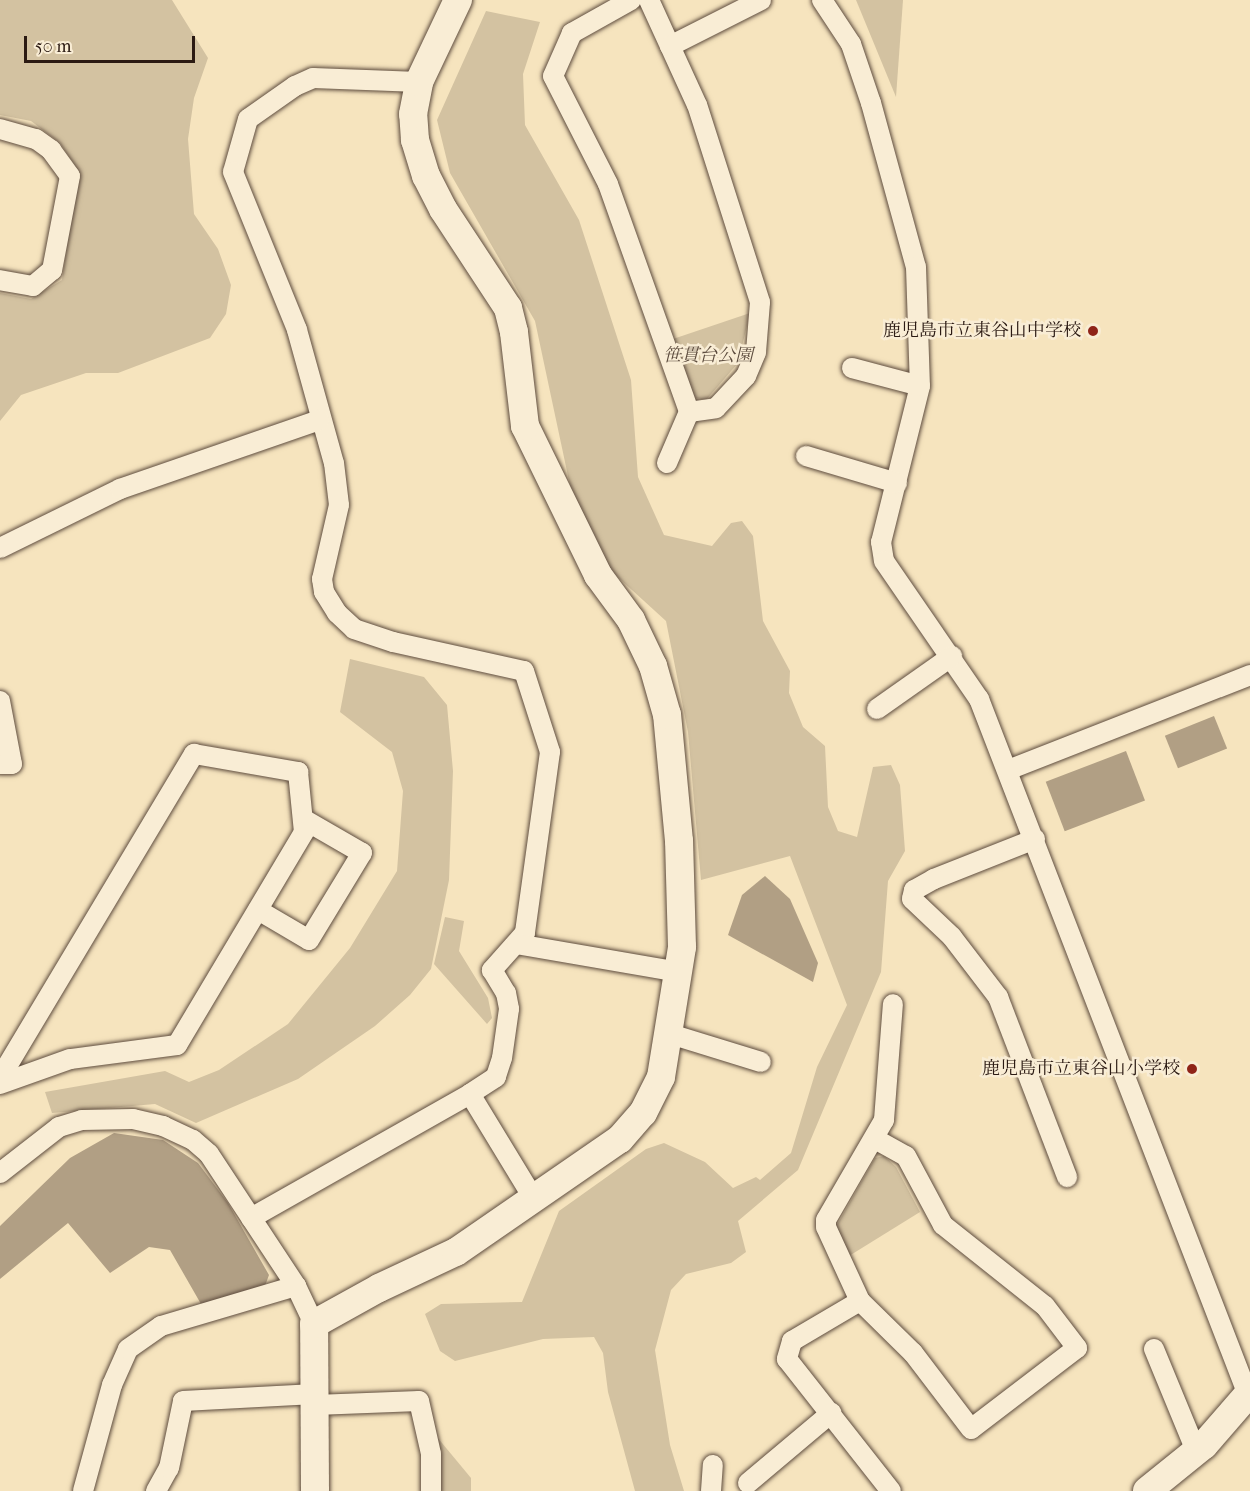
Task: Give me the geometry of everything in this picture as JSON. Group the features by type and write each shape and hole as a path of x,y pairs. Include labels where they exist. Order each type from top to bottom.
{"street":[{"path":"314,1324 379,1288 456,1252 535,1201 620,1139 643,1113 661,1077 679,972 679,841 668,716 653,666 631,620 598,575 525,426 514,332 508,308 443,209 426,176 415,140 414,114 419,82 458,0"},
{"path":"631,0 572,33 553,76 608,184 689,412 667,463"},
{"path":"649,0 697,105 760,302 756,352 746,376 716,408 689,412"},
{"path":"669,46 761,0"},
{"path":"822,0 851,44 872,103 916,267 920,386 881,542 884,561 952,656 979,699 1249,1394 1196,1451 1157,1488"},
{"path":"251,1218 496,1077 502,1058 509,1009 506,993 492,970 525,933 550,752 524,670 393,642 354,629 337,613 324,592 322,579 339,487 319,420 297,330 233,172 248,119 295,86 313,78 419,82"},
{"path":"0,129 36,140 51,150 70,176 52,270 33,286 0,280"},
{"path":"852,368 920,386"},
{"path":"0,548 120,489 319,420"},
{"path":"806,456 897,483"},
{"path":"877,710 952,656"},
{"path":"1008,770 1250,675"},
{"path":"0,701 12,764 0,764"},
{"path":"0,1078 194,754 298,772 304,832 177,1045 70,1059 0,1084"},
{"path":"258,910 309,940 362,852 303,819"},
{"path":"1035,839 934,879 914,890 912,899 952,937 998,997 1067,1177"},
{"path":"517,944 679,972"},
{"path":"875,1139 906,1156 944,1225 1045,1306 1077,1348 972,1429 913,1353 860,1301 828,1237 826,1220 884,1120 893,1004"},
{"path":"670,1034 761,1062"},
{"path":"470,1094 535,1201"},
{"path":"0,1173 59,1127 82,1120 133,1119 163,1126 193,1140 209,1154 296,1286 314,1324 315,1491"},
{"path":"82,1491 112,1385 128,1349 161,1326 296,1286"},
{"path":"860,1301 792,1341 787,1359 891,1491"},
{"path":"1154,1349 1196,1451"},
{"path":"156,1491 169,1468 183,1401 315,1400 419,1401 431,1454 431,1491"},
{"path":"748,1483 831,1413"},
{"path":"711,1491 713,1465"}],"green space":[{"path":"0,0 172,0 208,58 194,98 188,139 194,214 218,249 231,285 226,314 210,338 118,373 86,373 21,395 0,421 0,293 31,299 62,280 78,170 60,143 31,121 0,115"},
{"path":"856,0 903,0 896,97"},
{"path":"486,11 540,22 523,74 525,125 579,220 631,380 638,477 664,535 712,546 731,523 742,521 753,536 763,621 790,671 789,693 803,727 825,746 828,807 838,831 857,837 873,767 891,765 900,785 905,851 888,881 881,972 798,1170 738,1221 746,1252 731,1263 686,1274 671,1290 655,1350 670,1445 684,1491 635,1491 608,1392 603,1353 594,1337 543,1339 455,1361 440,1351 425,1314 441,1304 522,1302 559,1211 646,1149 664,1143 705,1162 733,1188 756,1177 760,1180 791,1153 817,1067 847,1005 790,856 701,880 688,732 666,621 599,560 575,509 535,321 450,173 437,120"},
{"name":"笹貫台公園","path":"750,313 738,363 706,400 692,397 673,339"},
{"path":"350,659 424,677 447,705 453,771 449,880 431,969 410,995 375,1026 298,1079 196,1123 155,1104 52,1113 45,1092 165,1071 189,1082 219,1070 288,1024 350,948 397,871 403,791 392,752 340,712"},
{"path":"445,917 464,921 459,951 488,998 492,1018 487,1024 434,964"},
{"path":"884,1156 896,1167 920,1212 849,1256 836,1232 837,1225 875,1158"},
{"path":"437,1437 471,1478 471,1491 438,1491"}],"shaded area":[{"path":"1214,716 1227,748 1178,768 1165,736"},
{"path":"1126,751 1145,800 1065,831 1046,782"},
{"path":"765,876 790,899 818,963 813,982 728,935 742,895"},
{"path":"114,1133 163,1140 198,1163 228,1203 269,1275 265,1286 201,1304 170,1250 149,1247 110,1273 68,1223 0,1279 0,1226 70,1158"}],"place":[{"name":"鹿児島市立東谷山中学校","path":"1093,331"},
{"name":"鹿児島市立東谷山小学校","path":"1192,1069"}]}
